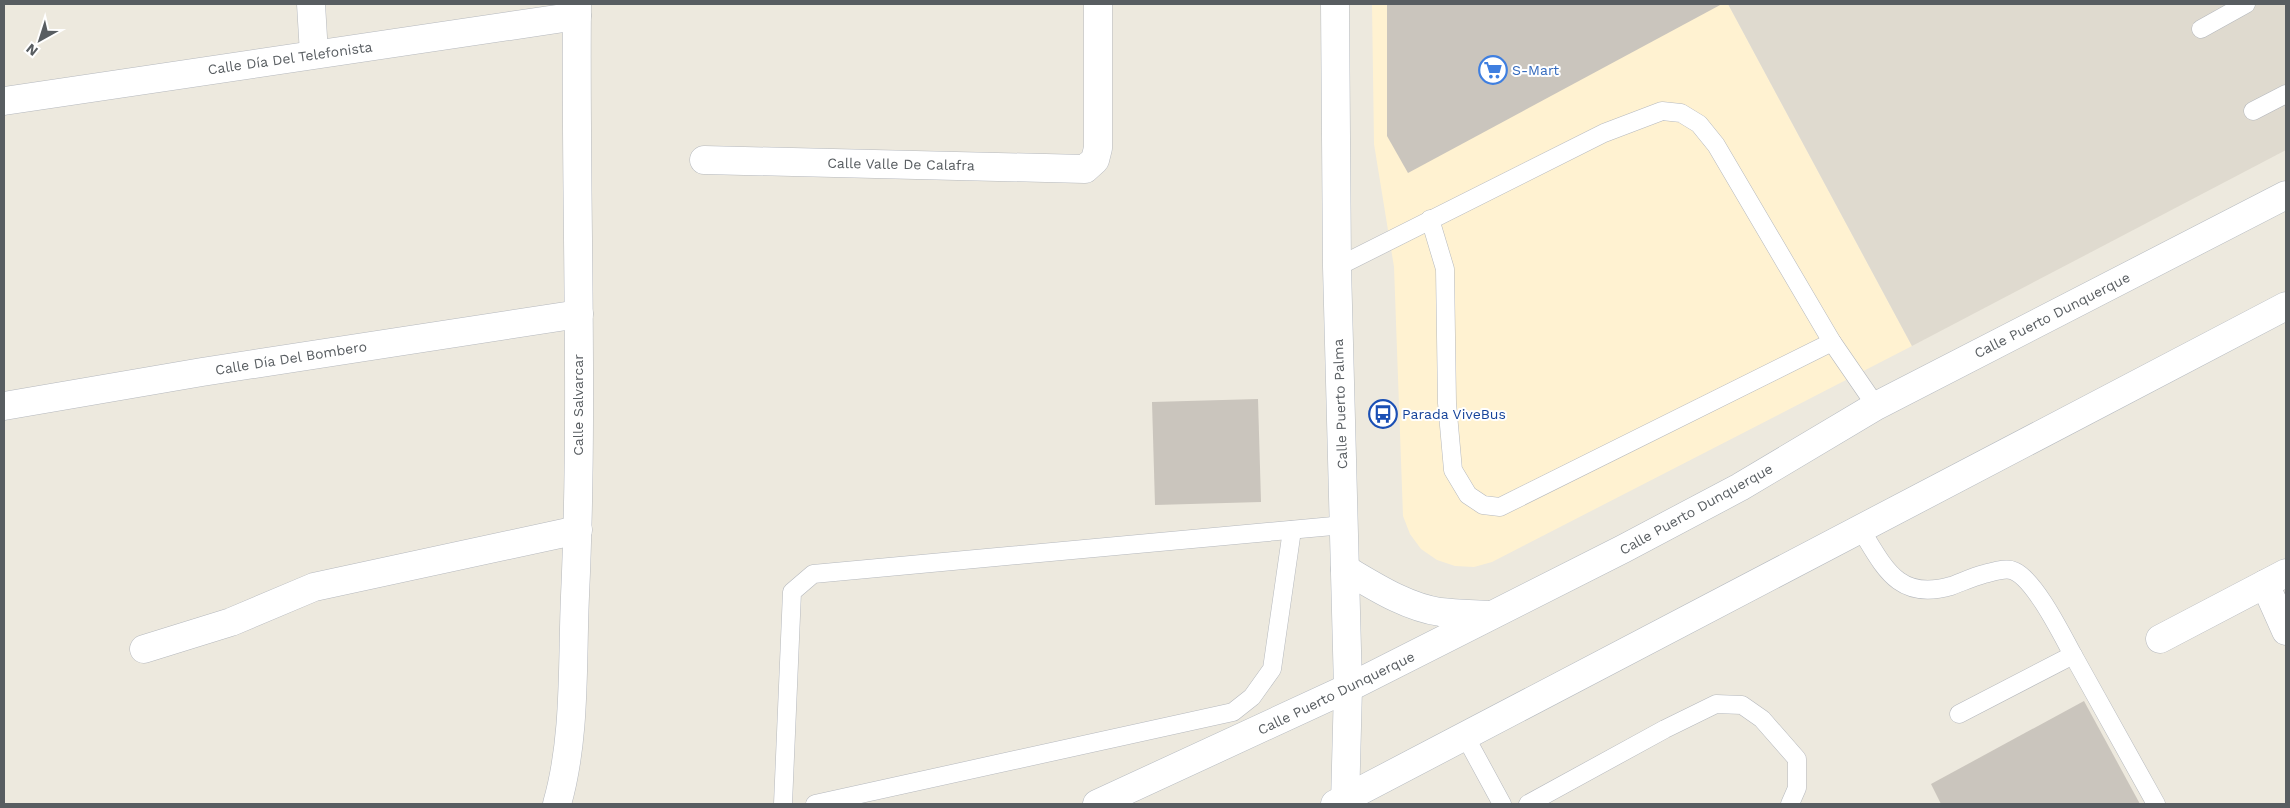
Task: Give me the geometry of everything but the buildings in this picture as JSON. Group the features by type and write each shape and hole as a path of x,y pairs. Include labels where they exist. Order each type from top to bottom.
{"street":[{"path":"311,4 314,54"},
{"name":"Calle Valle De Calafra","path":"704,160 1085,169 1095,160 1098,134 1098,4"},
{"name":"Calle Puerto Palma","path":"1335,4 1337,267 1348,688 1341,802"},
{"name":"Calle Día Del Telefonista","path":"4,101 314,54 577,10"},
{"name":"Calle Salvarcar","path":"557,804 562,786 569,734 578,530 577,10"},
{"name":"Calle Puerto Dunquerque","path":"1097,804 1348,688 1492,615 1740,487 1876,406 2286,195"},
{"path":"1341,802 2286,306"},
{"name":"Calle Día Del Bombero","path":"4,406 202,372 579,314"},
{"path":"144,649 231,622 314,587 578,530"},
{"path":"1345,569 1378,589 1412,604 1439,612 1492,615"},
{"path":"2160,639 2276,579 2286,631"}],"lane":[{"path":"2201,29 2246,4"},
{"path":"2253,111 2286,94"},
{"path":"1337,267 1604,133 1662,111 1681,114 1699,124 1716,146 1832,342 1876,406"},
{"path":"1430,219 1445,269 1447,403 1453,470 1468,496 1483,505 1500,507 1832,342"},
{"path":"783,804 792,592 813,574 1344,525"},
{"path":"815,804 1233,712 1252,697 1272,669 1292,530"},
{"path":"1860,530 1886,570 1908,587 1926,590 1950,586 1997,571 2013,570 2026,580 2052,618 2156,804"},
{"path":"1959,714 2073,655"},
{"path":"1528,804 1716,704 1742,705 1762,719 1797,759 1797,788 1790,804"},
{"path":"1465,736 1502,804"}],"shaded area":[{"path":"1372,4 1728,4 1912,346 1492,562 1474,567 1455,566 1437,560 1421,549 1410,534 1403,516 1394,267 1374,144"},
{"path":"1728,4 2286,4 2286,150 1912,346"}],"place":[{"name":"S-Mart","path":"1493,70"},
{"name":"Parada ViveBus","path":"1383,414"}]}
